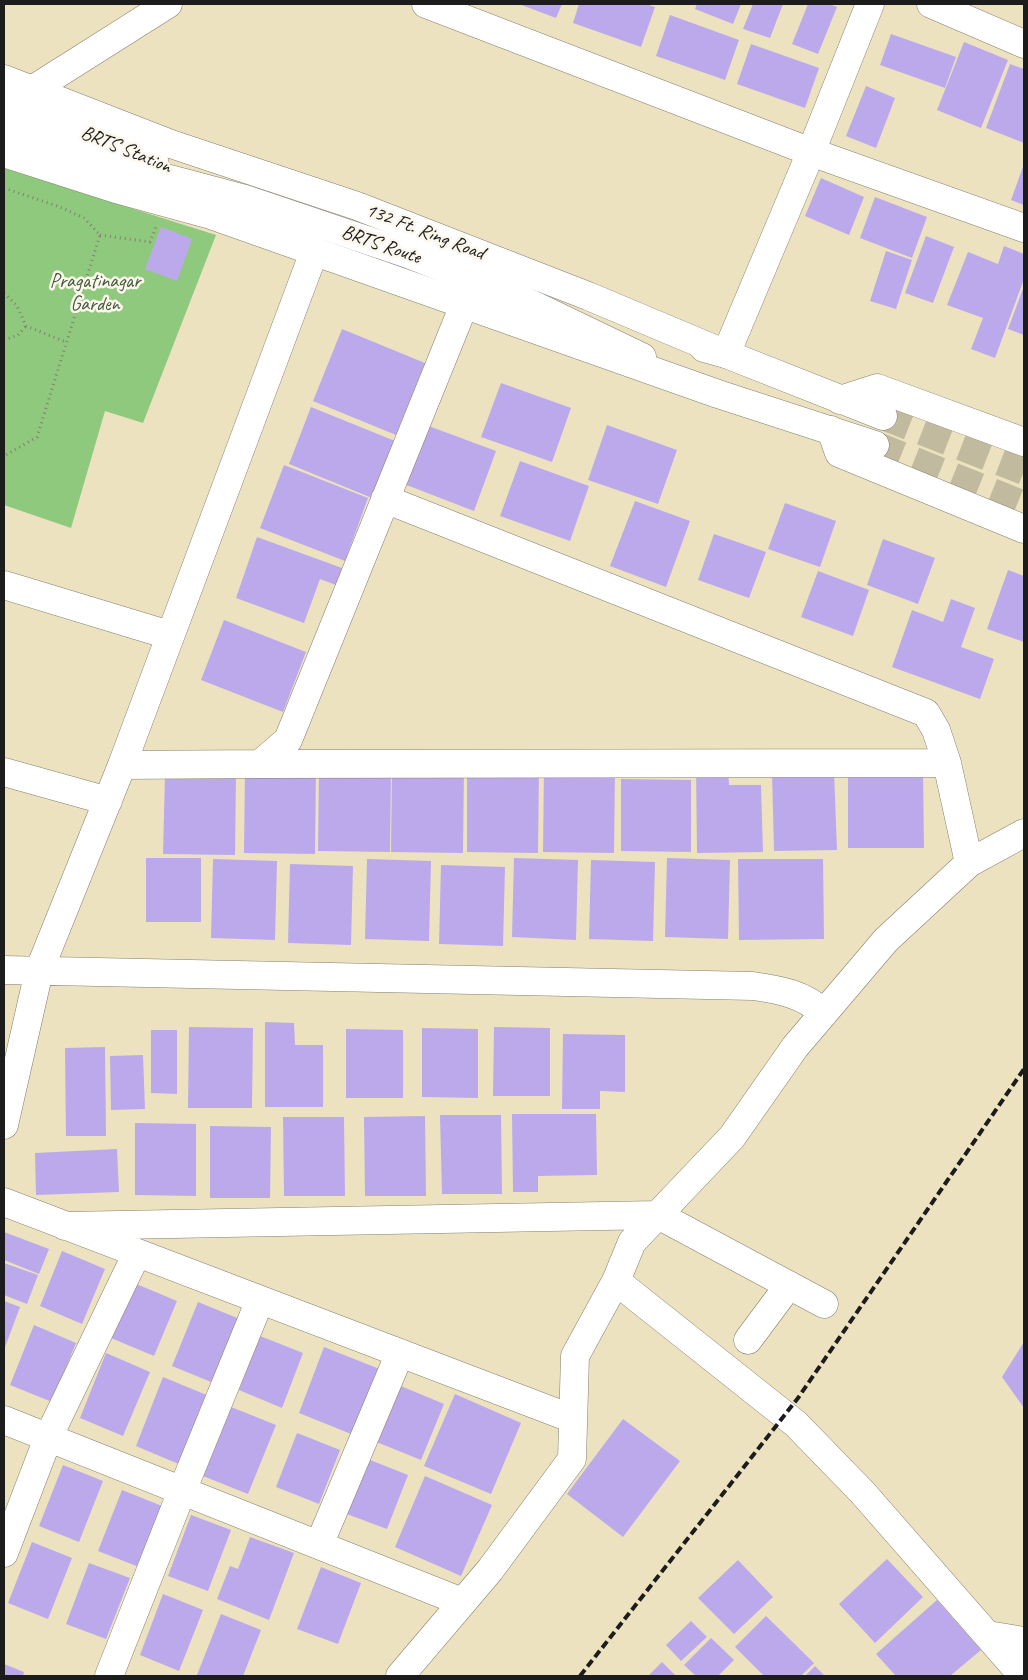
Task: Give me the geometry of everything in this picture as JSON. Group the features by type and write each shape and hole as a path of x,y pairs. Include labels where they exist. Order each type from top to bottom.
{"street":[{"path":"32,90 168,4"},
{"path":"426,4 811,152 1024,228"},
{"path":"726,354 811,152 870,4"},
{"path":"931,4 1024,44"},
{"name":"132 Ft. Ring Road","path":"4,80 171,144 358,206 588,296 726,354 883,416"},
{"name":"BRTS Station","path":"4,106 102,138 245,199"},
{"path":"4,131 91,158 245,199"},
{"path":"4,154 116,189 211,215 718,394 875,445"},
{"name":"BRTS Route","path":"245,199 408,254 515,296 718,394"},
{"path":"4,1126 39,971 122,765 169,635 314,252"},
{"name":"BRTS Route","path":"515,296 726,354"},
{"path":"260,764 288,740 464,305"},
{"path":"840,400 877,388 1024,442"},
{"path":"831,430 839,452 1024,528"},
{"path":"385,499 926,713 936,730 947,763 969,863"},
{"path":"4,585 169,635"},
{"path":"122,765 947,763"},
{"path":"4,772 108,800"},
{"path":"400,1676 490,1570 572,1459 575,1356 616,1281 632,1242 732,1137 795,1046 886,940 969,863 1024,833"},
{"path":"4,970 753,986 804,998 824,1014"},
{"path":"4,1202 573,1419"},
{"path":"65,1226 658,1215 824,1304"},
{"path":"4,1553 48,1438 137,1253"},
{"path":"616,1281 796,1424 863,1494 1023,1676"},
{"path":"748,1340 789,1285"},
{"path":"109,1676 260,1300"},
{"path":"319,1545 400,1353"},
{"path":"4,1420 462,1602"},
{"path":"988,1635 1024,1642"}],"path":[{"path":"4,188 60,207 84,218 100,235 150,242 157,226"},
{"path":"4,456 37,437 50,401 66,342 100,235"},
{"path":"4,294 16,306 26,326 66,342"},
{"path":"4,340 18,335 26,326"}],"green space":[{"name":"Pragatinagar Garden","path":"4,168 216,235 143,423 105,411 71,528 4,505"}],"building":[{"path":"519,4 562,4 556,18"},
{"path":"579,4 646,4 655,7 641,47 573,23"},
{"path":"697,4 741,4 733,24 695,9"},
{"path":"753,4 783,4 770,38 743,29"},
{"path":"808,4 829,4 837,7 818,54 792,44"},
{"path":"670,15 739,40 725,80 656,56"},
{"path":"891,34 956,57 945,88 880,65"},
{"path":"964,42 1008,60 981,128 937,110"},
{"path":"751,44 819,68 805,108 737,84"},
{"path":"1010,64 1024,69 1024,143 986,128"},
{"path":"866,86 895,98 876,148 846,136"},
{"path":"1024,164 1024,205 1011,200"},
{"path":"821,178 864,197 849,235 805,216"},
{"path":"875,197 927,217 912,258 860,238"},
{"path":"161,227 192,239 177,281 145,269"},
{"path":"926,236 954,247 933,303 905,293"},
{"path":"1004,246 1024,254 1024,279 995,358 971,349 983,318 947,305 968,252 998,264"},
{"path":"886,251 912,260 896,309 870,301"},
{"path":"1024,286 1024,335 1008,329"},
{"path":"342,329 425,363 396,435 313,401"},
{"path":"501,383 571,408 552,462 481,437"},
{"path":"311,407 395,441 372,498 289,464"},
{"path":"426,425 496,451 474,511 404,484"},
{"path":"607,425 677,450 658,504 588,480"},
{"path":"520,461 589,486 570,541 500,516"},
{"path":"284,465 368,498 345,561 260,528"},
{"path":"635,501 690,521 666,587 610,566"},
{"path":"785,503 836,521 820,567 768,549"},
{"path":"714,534 766,552 749,598 698,580"},
{"path":"257,537 342,568 336,585 320,579 304,623 236,598"},
{"path":"883,539 935,558 918,604 867,585"},
{"path":"1008,570 1024,576 1024,642 987,629"},
{"path":"818,571 869,590 853,636 801,617"},
{"path":"951,599 975,608 961,647 994,659 980,699 892,667 912,610 943,622"},
{"path":"224,620 306,652 283,712 201,680"},
{"path":"319,767 391,768 390,852 318,851"},
{"path":"392,767 464,768 463,853 391,852"},
{"path":"544,767 615,769 614,853 543,852"},
{"path":"696,767 728,767 729,785 761,785 763,852 697,853"},
{"path":"467,768 539,769 538,853 467,852"},
{"path":"245,769 316,770 315,854 244,853"},
{"path":"848,769 923,769 924,848 848,848"},
{"path":"834,772 837,850 774,851 772,773"},
{"path":"165,775 236,776 235,855 163,854"},
{"path":"621,779 691,780 691,852 621,851"},
{"path":"146,858 201,858 201,922 146,922"},
{"path":"514,858 578,860 576,940 512,937"},
{"path":"667,858 730,860 728,939 665,937"},
{"path":"213,859 277,861 275,940 211,938"},
{"path":"367,859 431,861 429,941 365,939"},
{"path":"738,859 823,859 824,939 739,940"},
{"path":"591,860 655,862 653,941 589,939"},
{"path":"290,864 353,866 351,945 288,943"},
{"path":"441,865 505,867 503,946 439,944"},
{"path":"265,1022 294,1023 295,1045 323,1045 323,1107 265,1107"},
{"path":"189,1027 253,1028 252,1108 188,1108"},
{"path":"494,1027 550,1028 550,1096 493,1096"},
{"path":"422,1028 478,1029 478,1098 422,1097"},
{"path":"346,1029 403,1030 403,1098 346,1098"},
{"path":"151,1030 177,1030 177,1094 151,1093"},
{"path":"563,1034 625,1035 625,1092 600,1091 600,1109 562,1109"},
{"path":"105,1047 106,1136 66,1136 65,1048"},
{"path":"143,1055 145,1109 111,1110 110,1056"},
{"path":"512,1114 596,1114 597,1175 538,1176 538,1192 513,1192"},
{"path":"440,1115 501,1115 502,1194 442,1194"},
{"path":"425,1116 426,1196 365,1196 364,1117"},
{"path":"283,1117 344,1117 345,1196 284,1196"},
{"path":"135,1123 196,1124 196,1196 135,1195"},
{"path":"210,1126 271,1127 270,1198 210,1198"},
{"path":"117,1149 119,1192 36,1195 35,1153"},
{"path":"4,1232 49,1249 39,1274 4,1260"},
{"path":"62,1251 105,1269 82,1324 40,1306"},
{"path":"4,1263 38,1275 27,1304 4,1295"},
{"path":"134,1283 177,1301 154,1356 111,1338"},
{"path":"4,1301 20,1307 4,1350"},
{"path":"198,1302 242,1320 216,1384 172,1366"},
{"path":"34,1325 76,1343 52,1402 10,1385"},
{"path":"260,1336 303,1353 282,1408 239,1390"},
{"path":"1024,1342 1024,1408 1002,1377"},
{"path":"324,1347 382,1370 356,1436 299,1413"},
{"path":"106,1353 150,1372 123,1436 80,1418"},
{"path":"163,1377 209,1396 181,1465 136,1446"},
{"path":"396,1384 444,1404 421,1460 374,1441"},
{"path":"455,1394 521,1423 491,1494 424,1466"},
{"path":"231,1407 276,1425 248,1494 203,1476"},
{"path":"623,1419 680,1461 623,1537 567,1494"},
{"path":"297,1433 340,1450 319,1504 276,1487"},
{"path":"365,1458 408,1475 387,1529 344,1513"},
{"path":"63,1465 103,1481 79,1542 39,1526"},
{"path":"425,1476 492,1505 461,1576 395,1547"},
{"path":"122,1490 162,1506 139,1567 98,1551"},
{"path":"191,1515 231,1530 208,1591 168,1576"},
{"path":"250,1537 294,1553 269,1620 217,1599 230,1566 238,1569"},
{"path":"32,1542 72,1558 48,1619 8,1603"},
{"path":"887,1559 923,1597 875,1643 839,1604"},
{"path":"738,1560 773,1597 734,1634 698,1598"},
{"path":"89,1563 130,1578 106,1639 66,1624"},
{"path":"321,1567 361,1583 338,1644 297,1629"},
{"path":"163,1594 203,1610 179,1671 140,1655"},
{"path":"937,1600 981,1650 950,1676 896,1676 876,1654"},
{"path":"221,1614 261,1630 243,1676 197,1675"},
{"path":"766,1616 814,1663 801,1676 764,1676 735,1647"},
{"path":"691,1621 707,1637 681,1661 666,1645"},
{"path":"711,1638 734,1660 718,1676 696,1676 684,1665"},
{"path":"662,1662 676,1676 648,1676"},
{"path":"4,1664 24,1672 23,1676 4,1676"},
{"path":"815,1666 825,1676 805,1676"}],"tunnel":[{"path":"883,416 1024,471"},
{"path":"875,445 1024,505"}],"railway":[{"path":"580,1676 798,1398 1024,1069"}]}
